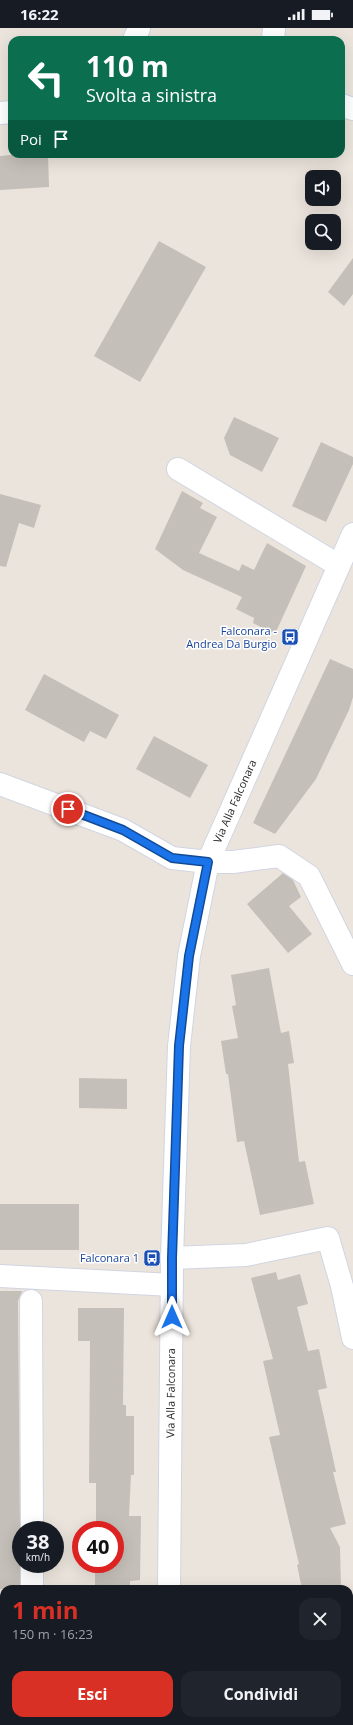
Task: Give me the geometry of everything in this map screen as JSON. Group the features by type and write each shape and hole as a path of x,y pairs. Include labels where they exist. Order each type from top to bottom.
{"street":[{"path":"178,469 338,565"},
{"name":"Via Alla Falconara","path":"169,1585 172,1258 179,1046 189,956 208,862 353,534"},
{"path":"0,784 123,830 172,858 208,862 233,862 279,856 309,876 353,964"},
{"path":"172,1258 246,1255 328,1238 342,1286 353,1338"},
{"path":"0,1276 172,1286"},
{"path":"31,1301 32,1521"},
{"path":"32,1573 32,1585"}],"building":[{"path":"8,155 8,158 48,158 49,187 0,190 0,156"},
{"path":"159,241 206,267 140,382 94,356"},
{"path":"353,258 353,294 344,306 328,292"},
{"path":"234,417 279,438 262,472 230,455 224,438"},
{"path":"321,442 353,457 353,464 326,522 292,506"},
{"path":"182,491 203,503 200,508 217,517 199,553 239,571 242,564 254,570 267,543 306,566 275,634 253,623 254,618 236,609 242,597 183,570 155,549"},
{"path":"0,494 41,505 34,528 19,523 6,567 0,566"},
{"path":"330,659 353,669 353,697 349,710 316,779 275,834 253,823"},
{"path":"44,674 119,715 106,739 90,731 84,742 25,710"},
{"path":"154,736 208,765 190,798 136,769"},
{"path":"283,873 293,880 301,897 289,906 312,934 288,953 247,904"},
{"path":"269,968 281,1033 289,1031 294,1063 288,1064 299,1162 305,1161 314,1204 260,1215 244,1141 237,1142 228,1074 226,1074 221,1041 238,1038 232,1006 236,1005 231,975"},
{"path":"79,1078 127,1079 127,1109 79,1108"},
{"path":"0,1204 79,1204 79,1250 0,1250"},
{"path":"276,1272 278,1280 300,1274 308,1304 297,1307 308,1351 319,1349 327,1388 318,1390 336,1472 333,1472 346,1524 330,1528 340,1547 341,1585 301,1585 297,1565 299,1564 269,1437 280,1435 263,1361 273,1359 251,1278"},
{"path":"0,1291 22,1291 18,1301 20,1521 12,1521 12,1573 20,1573 20,1585 0,1585"},
{"path":"78,1308 124,1308 123,1405 126,1405 126,1416 134,1416 134,1475 131,1475 129,1516 141,1516 140,1580 130,1581 130,1585 95,1585 95,1573 124,1573 124,1521 96,1521 96,1483 89,1483 90,1341 78,1341"}],"place":[{"name":"Falconara - Andrea Da Burgio","path":"290,637"},
{"name":"Falconara 1","path":"152,1258"}],"route":[{"path":"68,809 123,830 172,858 208,862 189,956 179,1046 172,1258 172,1317"}]}
